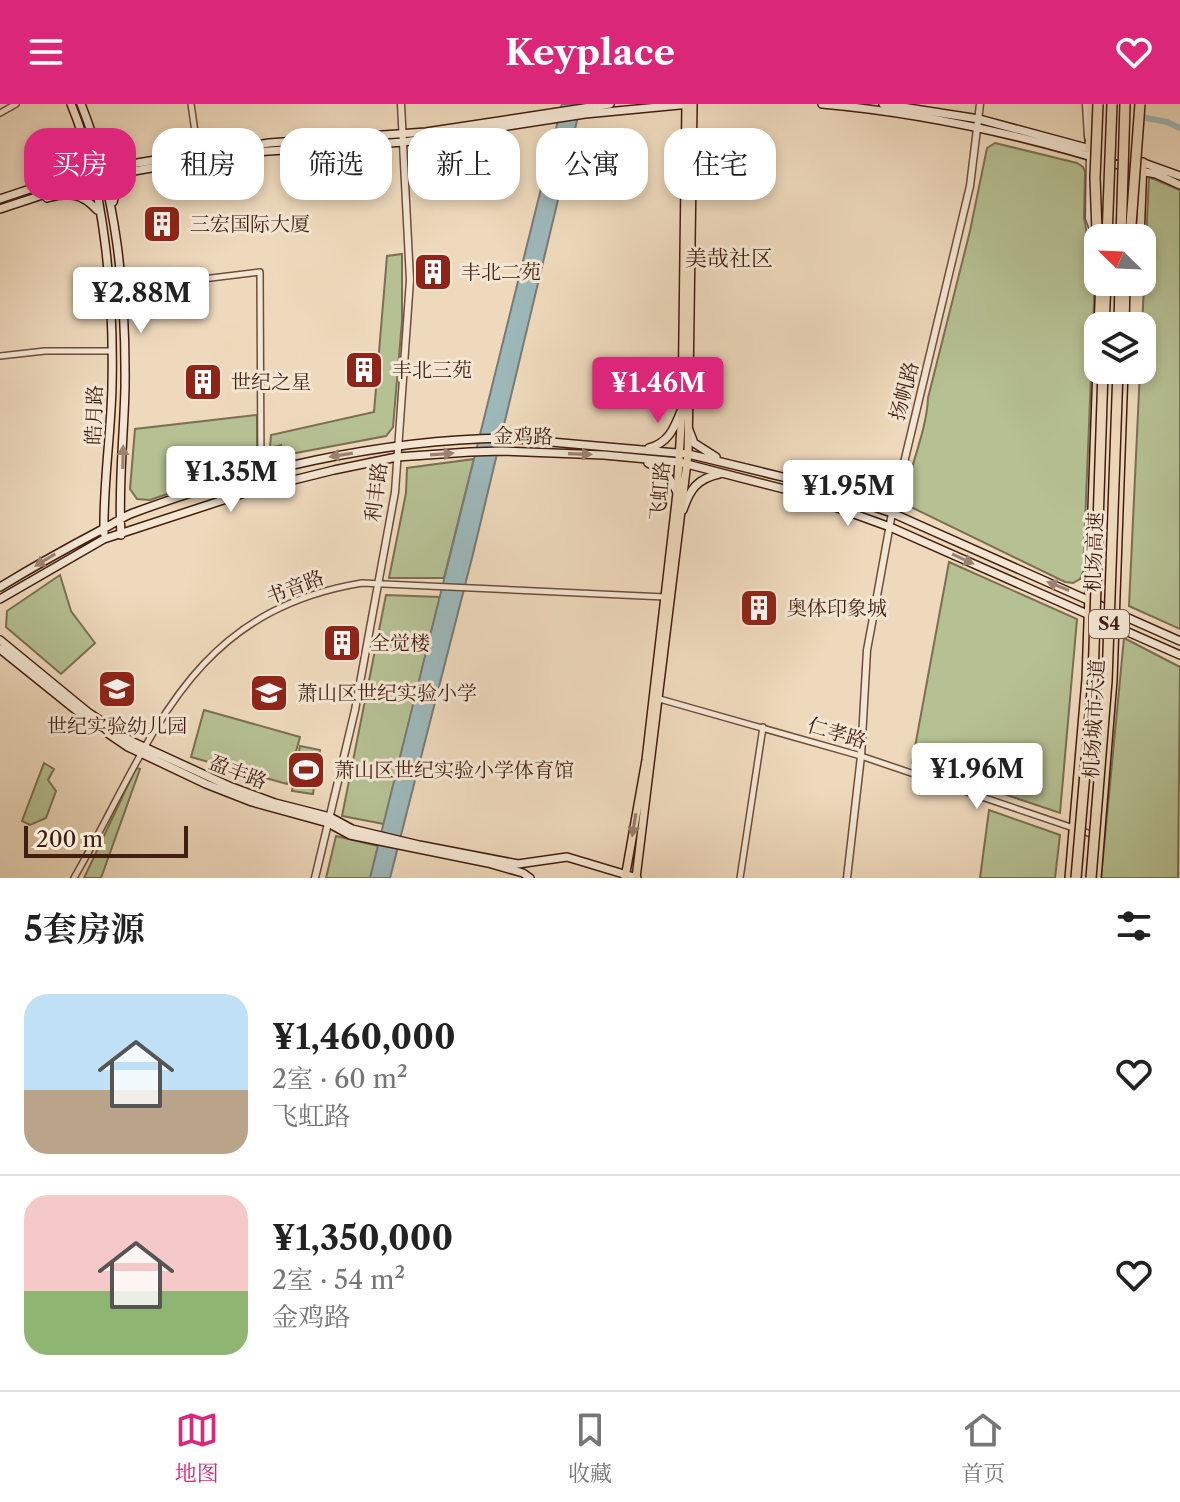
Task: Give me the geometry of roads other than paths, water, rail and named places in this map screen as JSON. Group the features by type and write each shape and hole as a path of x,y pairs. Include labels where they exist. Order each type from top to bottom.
{"highway":[{"path":"1090,152 1088,122 1095,104"},
{"path":"1095,104 1097,224"},
{"path":"1108,224 1112,104"},
{"path":"1121,224 1125,104"},
{"path":"1130,224 1140,104"},
{"name":"机场高速","path":"1076,878 1093,679 1103,384"},
{"name":"机场高速","path":"1091,878 1107,681 1118,384"}],"main road":[{"name":"皓月路","path":"71,104 79,128"},
{"name":"皓月路","path":"81,104 90,128"},
{"path":"264,144 404,138 610,104"},
{"path":"136,171 254,152 404,138 689,104"},
{"name":"飞虹路","path":"626,876 656,698 681,516 689,104"},
{"name":"飞虹路","path":"637,878 677,493 689,430 689,104"},
{"path":"822,104 878,109 947,121 1090,152"},
{"path":"883,104 979,119 1090,152 1180,185"},
{"path":"1101,224 1105,104"},
{"path":"1129,224 1134,104"},
{"path":"1103,157 1143,162 1180,176"},
{"path":"136,162 152,160"},
{"path":"136,163 141,162"},
{"path":"1140,224 1143,162"},
{"path":"1,205 24,188"},
{"path":"15,195 24,193"},
{"path":"1,205 15,208 70,193 90,202 98,211"},
{"path":"1,205 24,197"},
{"name":"皓月路","path":"97,200 107,265 112,351 104,539"},
{"name":"皓月路","path":"110,200 125,337 121,535"},
{"path":"112,208 114,200"},
{"name":"机场城市大道","path":"1069,878 1090,599 1097,384"},
{"name":"机场城市大道","path":"1097,878 1116,611 1124,384"},
{"path":"639,449 653,448 668,438 682,409"},
{"path":"689,430 694,443 729,464"},
{"name":"金鸡路","path":"0,587 55,553 130,514 261,474 310,461 398,446 504,438 639,449 788,490 890,527 1180,655"},
{"name":"金鸡路","path":"0,599 104,539 257,489 397,457 502,451 683,459 729,464 795,480 892,513 1180,641"},
{"path":"630,457 661,469 673,482 677,493"},
{"path":"681,516 688,493 699,481 723,473"},
{"name":"盈丰路","path":"0,640 89,713 141,750"},
{"name":"盈丰路","path":"0,649 87,719 206,784 252,802 419,845 518,864 567,857 637,878"},
{"name":"盈丰路","path":"329,820 350,835 488,863 530,878"}],"street":[{"path":"0,113 16,104"},
{"path":"191,104 194,128"},
{"name":"利丰路","path":"315,878 355,710 395,492 410,280 401,104"},
{"name":"扬帆路","path":"847,878 861,756 867,650 892,513 970,186 980,104"},
{"path":"1086,104 1088,122"},
{"path":"1090,152 1091,224"},
{"path":"121,289 260,272 261,474"},
{"path":"0,356 45,351 112,351"},
{"name":"书音路","path":"74,878 141,750 178,695 207,660 239,632 296,600 324,590 362,583 665,597"},
{"name":"仁孝路","path":"656,698 861,756 1101,837"},
{"path":"740,878 763,727"}],"water":[{"path":"562,104 581,104 575,128 556,128"},
{"path":"538,200 558,200 473,554 390,878 370,878"}],"waterway":[{"path":"1136,116 1180,128"}],"place":[{"name":"三宏国际大厦","path":"162,224"},
{"name":"丰北二苑","path":"433,272"},
{"name":"丰北三苑","path":"364,370"},
{"name":"世纪之星","path":"203,382"},
{"name":"奥体印象城","path":"759,608"},
{"name":"全觉楼","path":"342,643"},
{"name":"世纪实验幼儿园","path":"117,689"},
{"name":"萧山区世纪实验小学","path":"269,693"},
{"name":"萧山区世纪实验小学体育馆","path":"306,770"}],"district":[{"name":"美哉社区","path":"729,258"}]}
